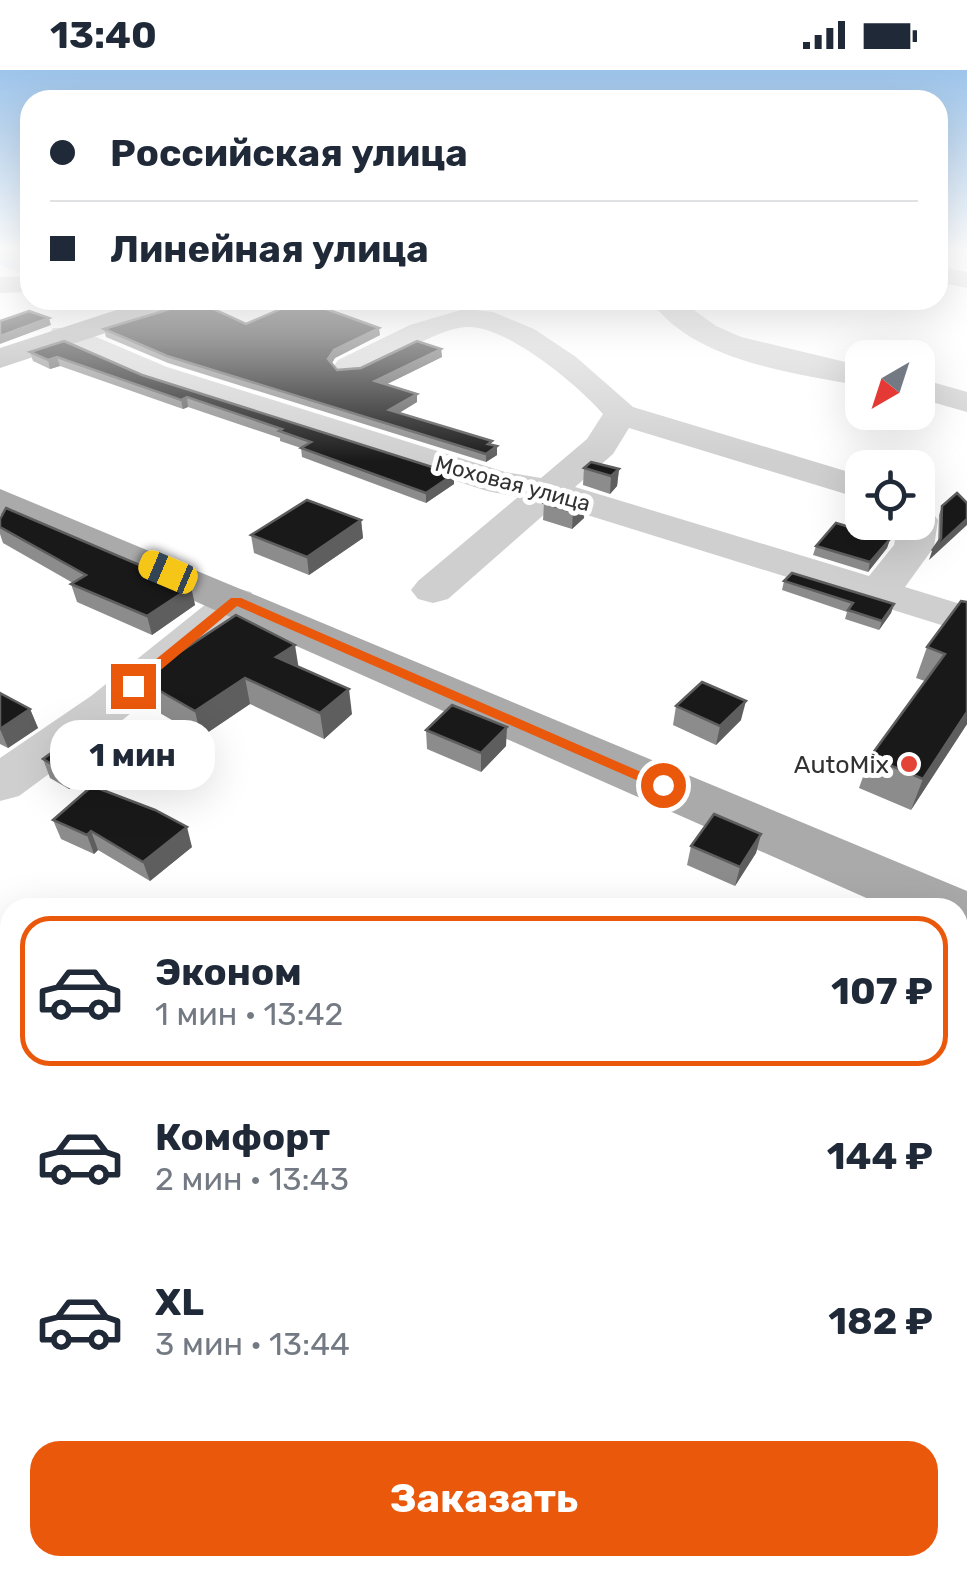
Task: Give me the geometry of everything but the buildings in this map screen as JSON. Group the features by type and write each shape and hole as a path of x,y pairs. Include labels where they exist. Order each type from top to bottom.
{"main road":[{"path":"0,359 93,320"},
{"path":"64,334 110,320"},
{"path":"0,500 925,898"}],"street":[{"path":"349,366 455,320"},
{"path":"484,320 521,334 616,406 620,414 845,483"},
{"path":"690,320 748,349 845,372"},
{"name":"Моховая улица","path":"64,334 156,374 500,483 547,490 967,620"},
{"path":"935,393 967,402"},
{"path":"433,590 600,446 620,414"},
{"path":"880,592 914,547 915,540"},
{"path":"0,783 108,707 236,601"}],"place":[{"name":"AutoMix","path":"909,764"}],"route":[{"path":"133,686 236,601 663,785"}]}
